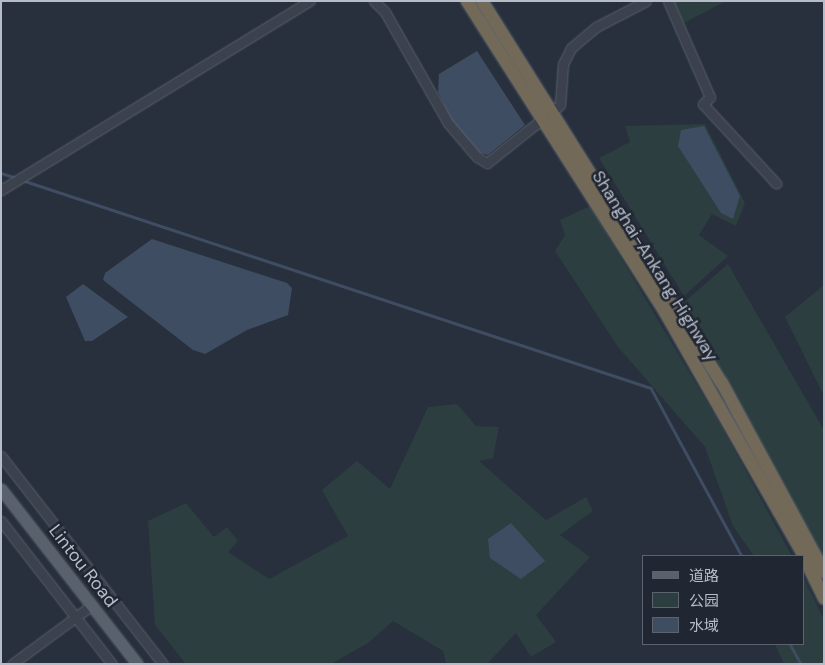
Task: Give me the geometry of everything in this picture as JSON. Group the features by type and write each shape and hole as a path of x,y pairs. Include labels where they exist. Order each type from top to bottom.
{"highway":[{"name":"Shanghai-Ankang Highway","path":"466,1 547,116 722,383 824,572"},
{"path":"482,1 531,80"},
{"path":"488,1 531,80"},
{"name":"Shanghai-Ankang Highway","path":"531,80 547,116 666,312 803,555"},
{"name":"Shanghai-Ankang Highway","path":"805,558 824,598"}],"main road":[{"name":"Lintou Road","path":"1,489 137,664"}],"street":[{"path":"1,190 310,1"},
{"path":"374,1 390,20 448,122 477,158 487,162 496,160 560,105 563,64 572,48 596,27 646,1"},
{"path":"668,1 710,97 703,104 776,184"},
{"path":"1,456 163,664"},
{"path":"1,521 112,664"},
{"path":"12,664 92,605"}],"green space":[{"path":"673,1 726,1 684,23"},
{"path":"705,124 745,203 736,226 712,214 699,235 728,256 684,296 599,158 630,142 625,126"},
{"path":"590,206 719,422 791,555 753,555 733,526 705,447 618,347 555,251 565,235 560,220"},
{"path":"728,264 824,430 824,559 682,304"},
{"path":"824,285 824,396 785,317"},
{"path":"457,404 476,426 499,427 493,458 479,461 546,520 586,497 593,511 560,535 590,557 536,615 556,642 531,657 516,633 487,664 446,664 443,651 393,621 368,643 331,664 186,664 155,625 148,521 186,503 214,537 227,527 238,541 228,552 269,579 348,536 322,490 357,461 390,489 428,407"},
{"path":"805,580 824,620 824,664 784,664 775,645 805,645"}],"water":[{"path":"477,51 525,125 488,155 477,152 452,121 438,92 439,74"},
{"path":"704,126 740,196 733,219 721,213 678,146 681,130"},
{"path":"152,239 287,283 292,288 288,315 247,330 205,354 193,350 103,280 105,273"},
{"path":"83,284 128,317 92,341 85,341 66,297"},
{"path":"511,523 545,561 521,579 490,558 488,539"}],"waterway":[{"path":"1,173 17,178"},
{"path":"22,180 651,388 741,555"},
{"path":"791,645 801,664"}]}
